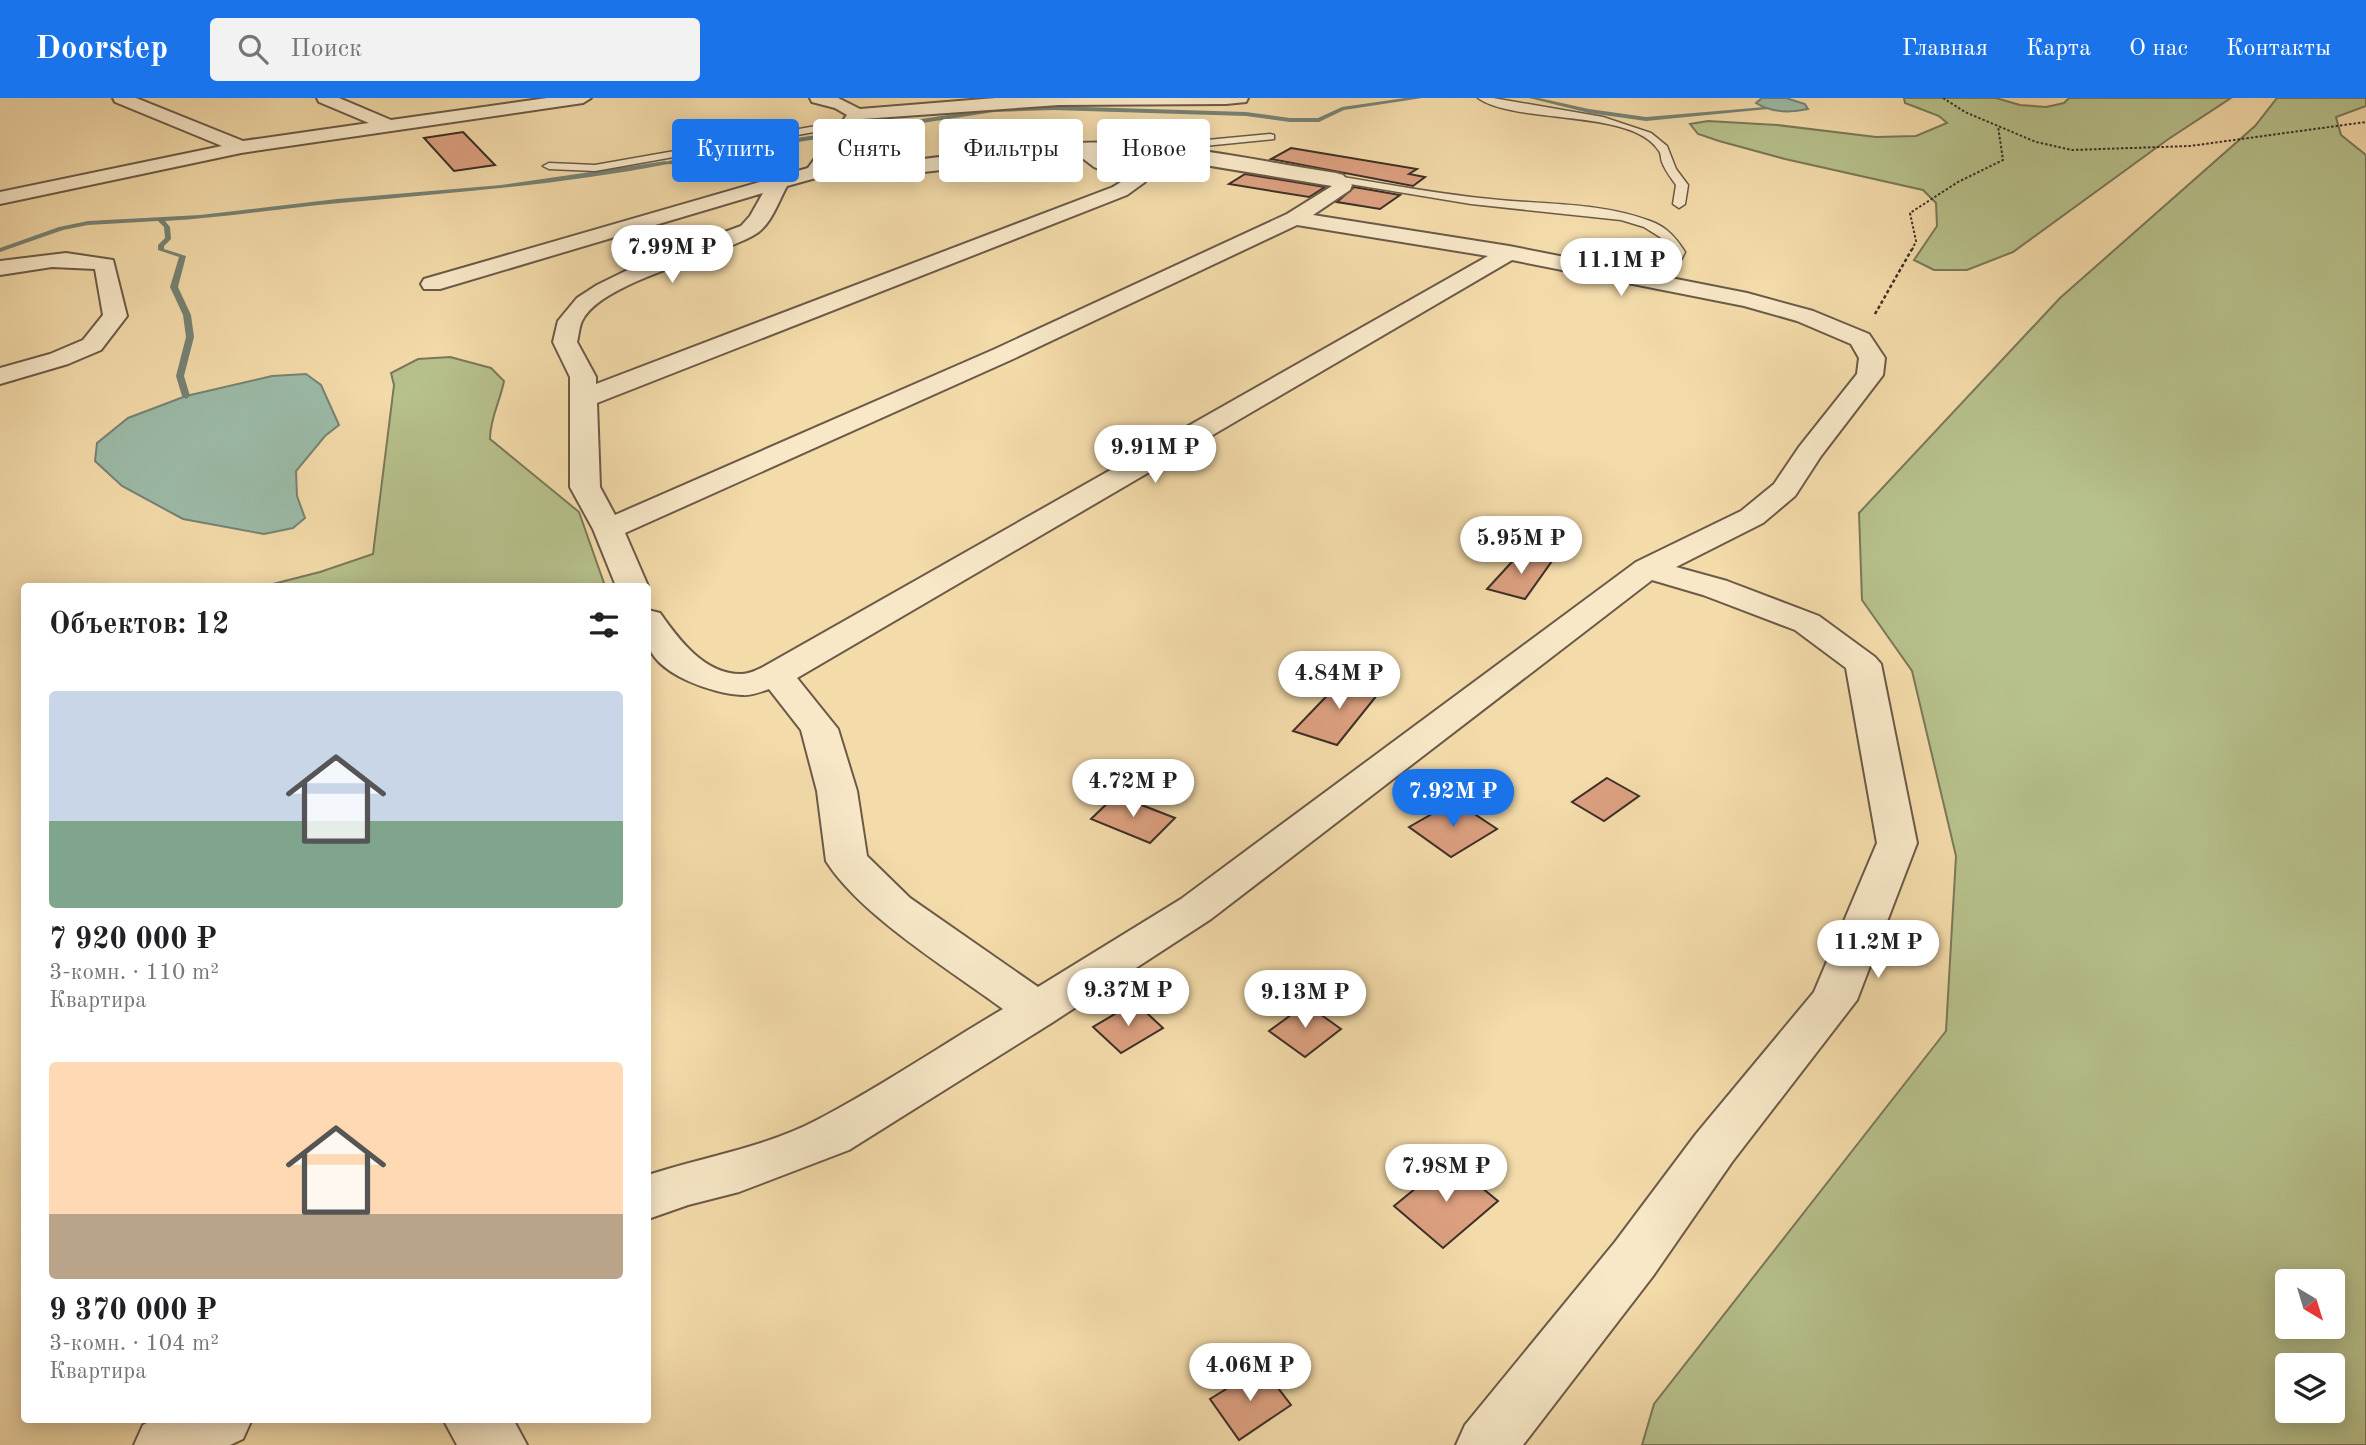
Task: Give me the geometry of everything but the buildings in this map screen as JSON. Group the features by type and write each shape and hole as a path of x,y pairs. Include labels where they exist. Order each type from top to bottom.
{"street":[{"path":"121,98 241,147"},
{"path":"325,98 390,126"},
{"path":"0,198 241,147 583,98"},
{"path":"818,98 841,104 854,118"},
{"path":"854,118 892,98"},
{"path":"854,118 1127,98 1206,101 1240,98"},
{"path":"582,399 1120,191 1135,182 1135,178 1101,163 1083,151"},
{"path":"608,529 1004,354 1294,218 1340,190 1342,185 1336,180 1210,160"},
{"path":"631,583 608,529 585,487 583,376 565,342 571,317 595,296 620,282 748,230 760,219 779,182"},
{"path":"432,284 779,182"},
{"path":"651,1196 685,1184 739,1171 831,1136 1196,909 1647,569 1752,517 1785,490 1809,453 1870,375 1872,358 1860,339 1805,316 1747,300 1509,253 1294,218"},
{"path":"651,624 673,656 713,681 745,685 776,675 1509,253"},
{"path":"0,268 59,260 93,261 104,265 114,316 92,345 59,359 0,376"},
{"path":"1486,1445 1634,1259 1714,1148 1834,1000 1896,843 1863,664 1807,623 1715,588 1647,569"},
{"path":"776,675 819,729 838,791 847,861 895,908 1037,1010"},
{"path":"164,1445 213,1423"},
{"path":"477,1423 497,1445"}],"lane":[{"path":"1483,98 1497,103 1573,113 1636,131 1653,139 1666,150 1668,163 1682,185 1679,204"},
{"path":"549,166 596,168 854,118"},
{"path":"1210,143 1270,137"},
{"path":"1336,180 1492,204 1567,207 1647,223 1675,241 1679,252 1673,263 1654,281"}],"path":[{"path":"1944,98 1965,112 2036,142 2072,150 2190,146 2366,122"},
{"path":"1860,339 1903,269 1916,241 1910,213 1958,183 2003,160 1998,126"}],"green space":[{"path":"1904,98 1996,98 2020,105 2046,107 2064,103 2069,98 2231,98 2167,140 2013,252 1967,270 1934,270 1914,260 1937,226 1936,203 1923,190 1719,141 1698,134 1690,124 1708,121 1777,125 1876,137 1916,136 1947,123 1939,116 1905,103"},
{"path":"2277,98 2366,98 2366,106 2336,117 2341,135 2366,155 2366,1445 1642,1445 1654,1404 1946,1031 1956,856 1912,671 1862,600 1859,513 2060,298 2255,126"},
{"path":"450,357 491,368 504,381 490,439 579,512 604,583 277,583 373,554 394,385 391,373 418,359"}],"shaded area":[{"path":"1762,98 1786,98 1805,104 1808,109 1775,110 1756,103"},
{"path":"306,374 321,385 339,425 325,436 296,471 297,496 305,518 293,528 264,534 183,519 122,486 95,461 97,443 128,418 186,396 272,376"}],"waterway":[{"path":"799,140 994,110 1053,108 1246,114 1290,120 1319,120 1342,109 1419,98"},
{"path":"1532,98 1589,111 1646,119 1765,109"},
{"path":"160,219 501,187 666,163"},
{"path":"0,250 61,228 88,223 160,219"},
{"path":"160,219 167,227 168,239 161,245 161,250 183,256 174,287 187,315 190,337 180,376 186,396"}]}
